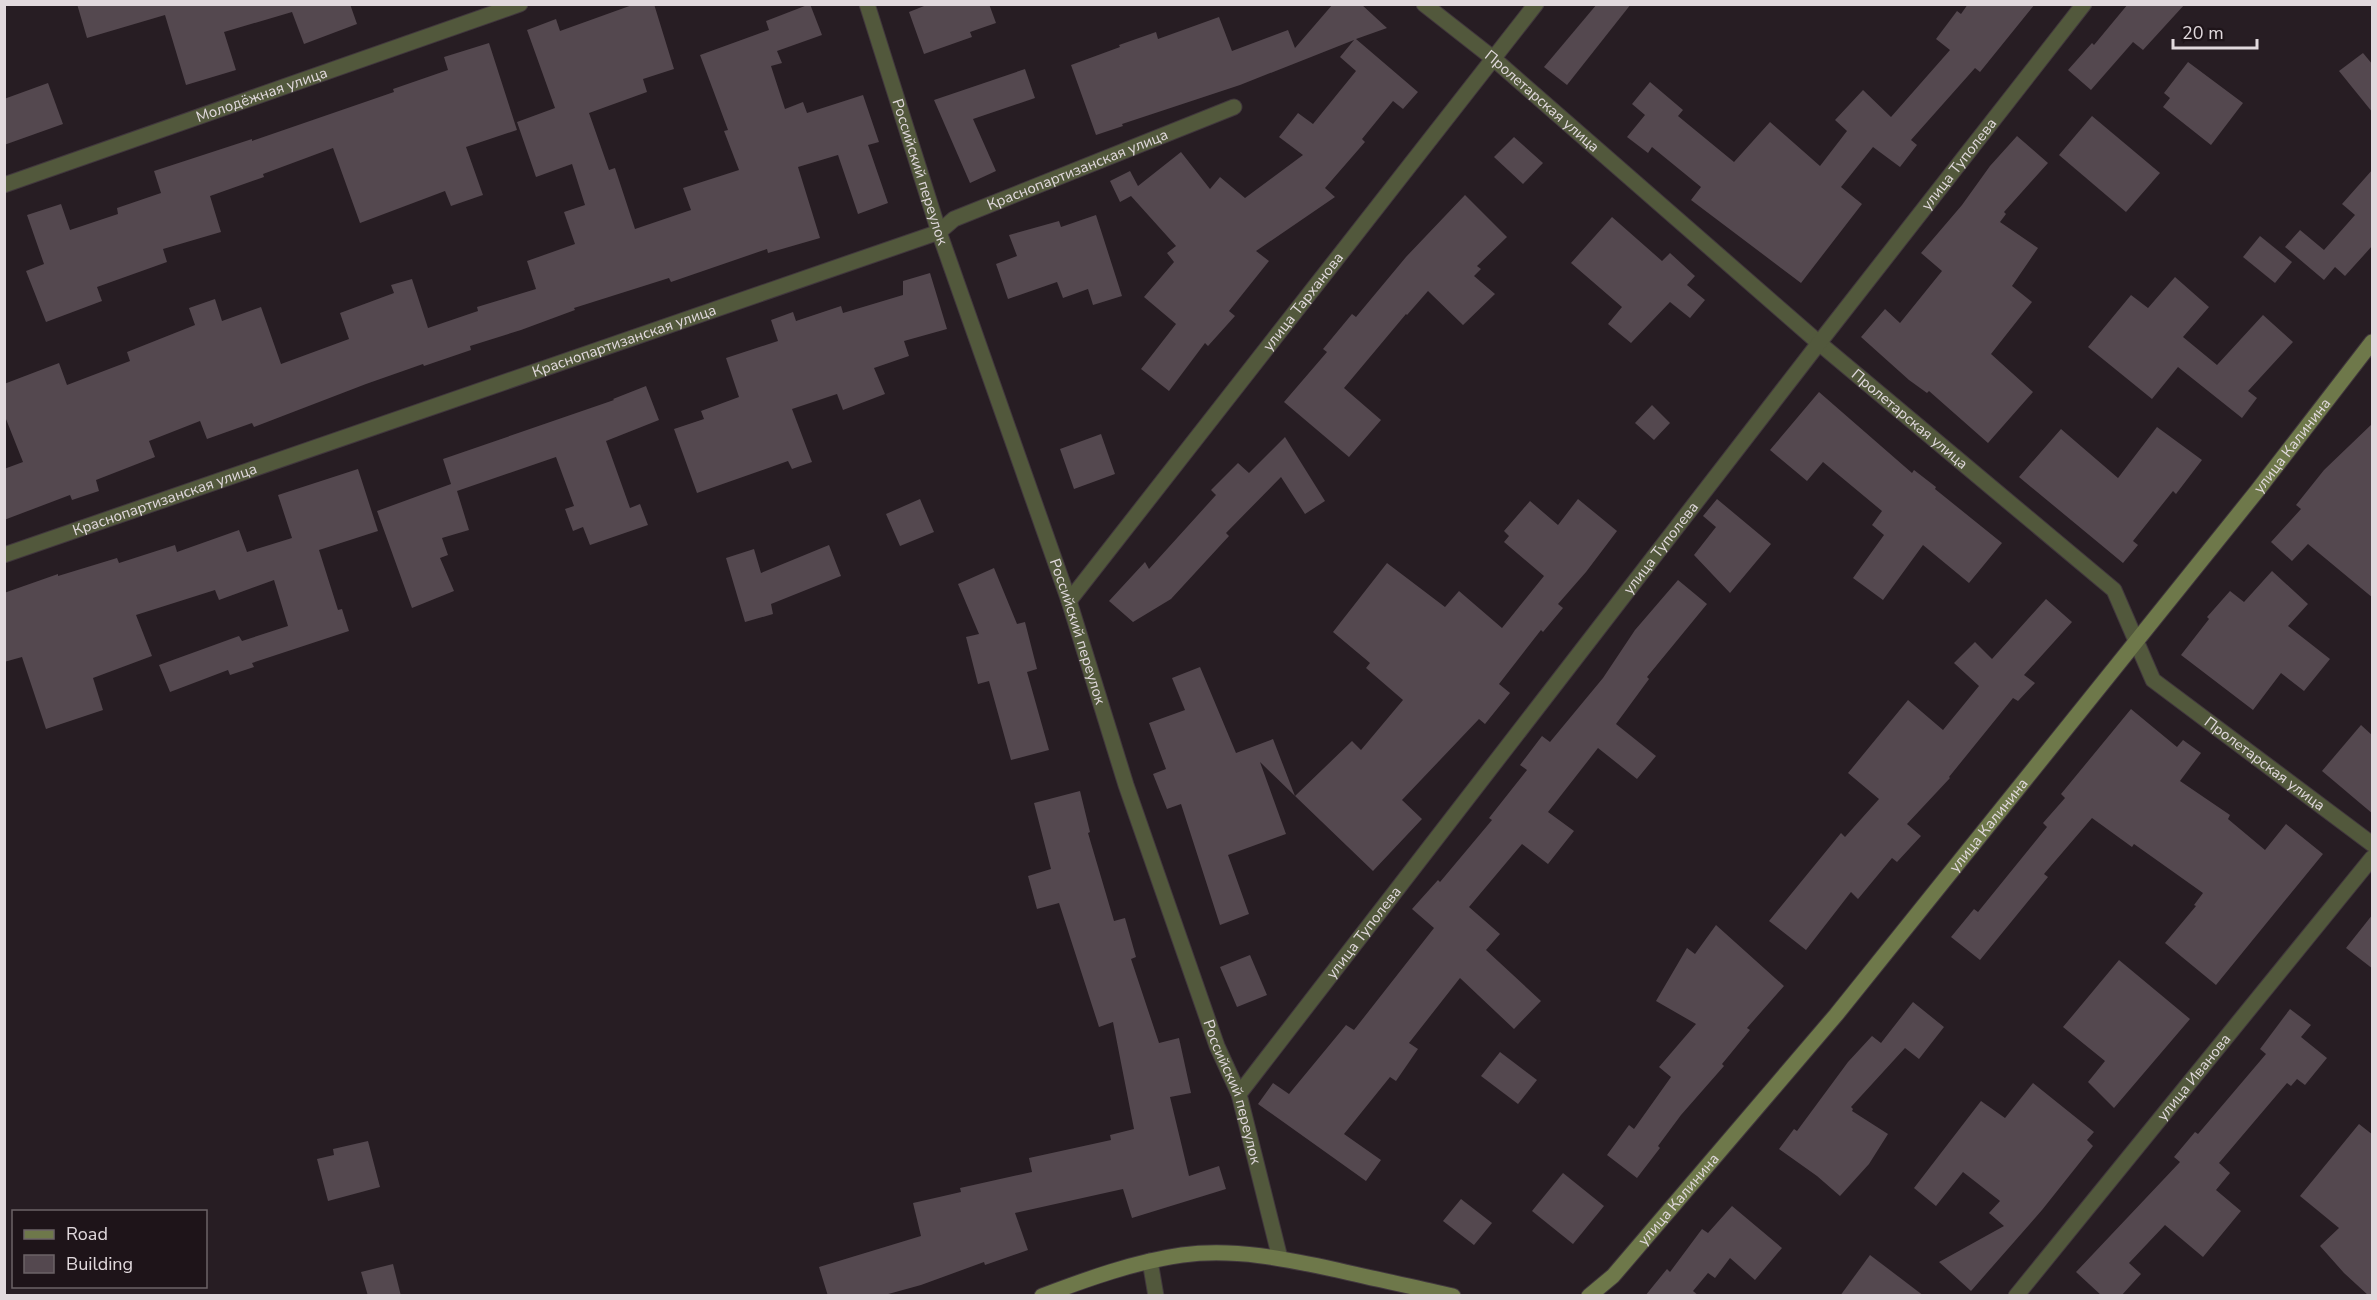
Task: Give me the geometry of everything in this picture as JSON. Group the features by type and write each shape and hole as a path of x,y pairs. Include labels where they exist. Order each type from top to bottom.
{"street":[{"name":"Молодёжная улица","path":"4,185 520,4"},
{"name":"Российский переулок","path":"867,4 939,232 1069,601 1126,785 1217,1046 1239,1094 1280,1258"},
{"name":"Пролетарская улица","path":"1424,4 1494,59 1819,343 2114,590 2153,680 2373,844"},
{"name":"улица Тарханова","path":"1069,601 1536,4"},
{"name":"улица Туполева","path":"1239,1094 2084,4"},
{"name":"Краснопартизанская улица","path":"4,555 939,232 954,219 1234,108"},
{"name":"улица Калинина","path":"1589,1296 1613,1276 1836,1015 2373,342"},
{"name":"улица Иванова","path":"2016,1296 2373,858"},
{"path":"1042,1296 1086,1279 1150,1261 1184,1255 1247,1253 1280,1258 1453,1296"},
{"path":"1150,1261 1156,1296"}],"building":[{"path":"77,4 350,4 357,24 304,44 292,12 224,32 236,70 186,85 165,15 87,38"},
{"path":"635,4 654,4 674,69 643,79 647,92 589,113 609,170 615,168 635,229 691,210 683,188 739,170 724,131 728,130 700,55 769,30 766,21 810,4 822,35 777,51 782,63 771,66 785,109 803,102 807,113 863,95 879,142 868,145 888,203 858,214 838,155 798,167 820,238 768,253 767,249 671,282 669,278 574,308 575,310 521,330 470,346 471,350 366,384 254,427 252,423 207,439 200,421 149,441 155,457 96,480 99,491 72,500 70,495 4,520 4,469 23,462 4,414 4,384 59,363 67,385 130,361 127,352 195,325 189,308 215,299 222,321 261,307 281,364 349,339 340,313 394,293 391,285 412,279 428,328 478,311 477,307 536,289 527,261 575,244 564,212 585,205 572,164 536,177 517,122 555,108 527,30 556,19 560,31"},
{"path":"929,4 989,4 996,23 970,32 972,37 924,54 909,12"},
{"path":"1333,4 1361,4 1387,28 1356,39 1418,92 1403,109 1393,101 1362,139 1365,142 1325,188 1335,197 1256,251 1269,261 1229,311 1235,316 1208,346 1205,343 1169,391 1141,369 1176,324 1144,297 1174,262 1167,253 1176,246 1131,196 1120,202 1110,181 1130,171 1138,186 1181,152 1210,189 1220,177 1245,198 1303,155 1279,137 1298,113 1313,124 1356,71 1340,57 1354,40 1240,85 1122,124 1123,126 1096,135 1071,65 1156,32 1158,39 1219,17 1232,51 1288,30 1295,48"},
{"path":"1597,4 1631,4 1567,85 1544,67"},
{"path":"1968,4 2035,4 1980,72 1975,68 1911,140 1917,145 1900,167 1873,147 1841,187 1862,204 1801,283 1691,200 1701,187 1652,147 1648,153 1627,137 1645,115 1632,104 1650,82 1683,110 1678,116 1734,162 1770,122 1820,166 1847,131 1835,120 1863,90 1891,117 1950,50 1936,39 1957,11 1961,14"},
{"path":"2128,4 2185,4 2143,50 2133,42 2091,90 2068,70 2092,43 2094,45"},
{"path":"489,43 517,130 466,147 483,195 451,206 445,191 360,223 333,148 263,174 264,177 210,196 221,232 163,249 167,262 97,287 102,301 46,322 26,271 44,264 27,215 61,204 70,230 118,214 117,208 161,193 154,171 252,139 252,141 394,92 393,89 448,70 444,57"},
{"path":"2363,53 2373,65 2373,113 2339,71"},
{"path":"2188,62 2243,103 2211,145 2163,107 2170,98 2164,93"},
{"path":"1025,69 1035,98 973,119 996,171 970,183 934,100"},
{"path":"48,83 63,124 4,145 4,99"},
{"path":"2092,116 2160,173 2126,212 2059,155"},
{"path":"2017,136 2048,163 2004,212 2006,214 2000,222 2038,248 2012,286 2032,302 1991,354 2033,392 1988,443 1929,391 1927,393 1909,380 1861,337 1885,309 1900,323 1942,271 1921,253 1962,205 1990,166"},
{"path":"1514,137 1543,163 1523,184 1494,157"},
{"path":"2373,169 2373,245 2345,276 2335,267 2324,280 2285,247 2300,230 2324,250 2355,215 2342,204"},
{"path":"1465,195 1507,237 1477,266 1481,269 1474,276 1495,294 1463,325 1428,291 1406,314 1344,388 1381,420 1349,457 1284,402 1327,352 1323,349 1352,314 1356,317 1406,257"},
{"path":"1096,215 1122,296 1093,305 1088,289 1063,298 1057,282 1008,299 996,264 1017,256 1009,235 1059,221 1061,227"},
{"path":"1612,217 1662,261 1670,253 1695,276 1687,285 1705,300 1690,318 1670,302 1631,343 1608,324 1622,307 1571,263"},
{"path":"2260,236 2292,262 2275,283 2243,257"},
{"path":"930,273 947,329 904,341 909,356 874,368 885,394 843,410 837,394 792,409 812,462 792,469 788,461 697,493 674,429 704,419 701,411 739,397 726,358 778,341 771,320 793,312 796,321 841,306 843,313 903,295 903,281"},
{"path":"2175,277 2209,307 2183,337 2217,365 2263,315 2293,342 2248,391 2257,398 2242,418 2178,367 2152,399 2088,347 2131,295 2148,308"},
{"path":"646,386 659,420 606,441 630,508 640,504 648,525 590,545 583,527 573,531 565,509 574,506 556,457 457,491 469,530 442,538 448,555 440,558 454,591 412,608 377,511 451,484 443,459 614,400"},
{"path":"1819,392 1912,473 1914,470 1936,487 1935,489 2002,543 1969,583 1923,545 1883,600 1853,578 1884,535 1872,525 1882,511 1823,462 1807,481 1770,450"},
{"path":"1652,405 1670,423 1654,440 1635,423"},
{"path":"2373,423 2373,598 2308,544 2292,561 2271,542 2301,509 2296,505 2324,470"},
{"path":"2157,427 2202,460 2176,494 2173,491 2133,541 2138,545 2123,563 2019,477 2061,429 2118,478"},
{"path":"1101,434 1115,474 1074,489 1060,449"},
{"path":"1285,437 1325,501 1305,514 1281,477 1226,533 1229,536 1171,599 1133,622 1109,601 1145,562 1149,569 1216,495 1211,490 1238,463 1249,473"},
{"path":"358,469 378,531 319,550 338,610 342,609 349,631 252,663 254,667 230,675 228,670 170,692 159,665 239,636 242,641 288,626 274,580 219,600 215,590 136,615 152,656 93,678 103,710 46,729 22,657 4,662 4,593 58,574 58,576 117,558 119,563 175,545 177,552 239,530 247,552 292,538 278,495"},
{"path":"920,499 934,532 900,546 886,514"},
{"path":"1578,499 1617,531 1558,604 1563,608 1543,632 1541,630 1499,684 1510,693 1485,724 1479,719 1402,800 1422,819 1373,871 1295,796 1352,741 1361,750 1403,700 1366,668 1370,663 1333,632 1387,563 1445,607 1459,591 1502,628 1544,576 1504,542 1509,536 1504,531 1530,501 1558,525"},
{"path":"1717,499 1771,544 1730,593 1694,555 1716,527 1703,516"},
{"path":"829,545 841,576 771,604 773,614 745,622 726,558 754,549 761,573"},
{"path":"994,568 1017,624 1025,622 1037,669 1027,672 1049,750 1011,760 989,681 978,684 966,637 979,634 958,584"},
{"path":"2272,571 2308,604 2288,626 2330,659 2304,691 2281,673 2253,710 2181,655 2209,619 2207,617 2230,591 2244,602"},
{"path":"1678,580 1707,604 1647,677 1649,679 1616,724 1656,756 1637,779 1598,748 1548,812 1574,831 1548,864 1522,844 1469,907 1500,934 1486,950 1541,1001 1514,1029 1460,978 1409,1043 1418,1049 1396,1081 1390,1077 1344,1134 1381,1160 1366,1181 1258,1104 1273,1083 1289,1094 1346,1025 1354,1030 1434,928 1412,909 1438,880 1440,882 1492,820 1489,818 1527,770 1520,765 1542,736 1550,742 1603,678 1635,630"},
{"path":"2046,599 2072,622 2024,675 2035,683 2018,701 2013,698 1950,778 1907,824 1921,836 1897,862 1892,858 1858,899 1851,892 1806,950 1769,921 1841,833 1845,837 1879,799 1848,773 1908,700 1943,730 1979,686 1954,663 1975,642 1992,659"},
{"path":"1200,667 1236,753 1273,739 1295,796 1260,762 1286,834 1228,855 1249,914 1220,925 1181,804 1167,809 1153,774 1166,769 1149,723 1185,710 1172,678"},
{"path":"2131,709 2177,747 2183,740 2201,753 2180,781 2230,815 2228,819 2265,850 2286,824 2323,854 2216,985 2165,943 2196,906 2194,905 2203,893 2134,844 2132,847 2092,818 2044,874 2048,877 1980,960 1951,937 1974,909 1978,912 2047,827 2043,823 2065,798 2061,794"},
{"path":"2361,725 2373,736 2373,814 2322,771"},
{"path":"1080,791 1090,832 1088,833 1114,921 1125,918 1136,957 1131,959 1159,1043 1179,1038 1191,1093 1170,1097 1189,1176 1219,1166 1226,1189 1132,1218 1123,1189 1015,1213 1028,1250 881,1296 828,1296 819,1267 921,1236 913,1203 961,1192 960,1188 1032,1172 1029,1158 1111,1140 1110,1135 1134,1129 1113,1022 1099,1027 1059,903 1037,909 1028,876 1051,869 1034,803"},
{"path":"2373,914 2373,969 2346,948"},
{"path":"1716,925 1784,986 1747,1028 1750,1030 1722,1064 1724,1066 1681,1115 1637,1178 1607,1155 1629,1125 1634,1129 1671,1077 1659,1067 1696,1024 1656,1001 1687,948 1695,954"},
{"path":"1250,955 1267,995 1237,1007 1220,967"},
{"path":"2119,960 2190,1019 2114,1108 2088,1082 2105,1061 2063,1027"},
{"path":"1913,1002 1944,1027 1919,1059 1905,1048 1851,1107 1852,1111 1888,1134 1869,1164 1840,1196 1817,1176 1779,1149 1794,1129 1797,1131 1848,1062 1872,1036 1881,1043"},
{"path":"2290,1009 2311,1025 2301,1037 2327,1058 2305,1085 2297,1079 2291,1086 2287,1083 2219,1163 2230,1173 2216,1190 2241,1211 2203,1257 2165,1225 2129,1263 2141,1274 2121,1296 2102,1296 2076,1272 2180,1162 2174,1157 2195,1132 2198,1134 2266,1054 2260,1049"},
{"path":"1500,1052 1537,1080 1518,1104 1481,1076"},
{"path":"2033,1083 2094,1132 2087,1140 2093,1146 2042,1210 1971,1291 1939,1262 2004,1226 1989,1213 2000,1201 1963,1172 1936,1206 1914,1188 1981,1101 2005,1118"},
{"path":"2359,1124 2373,1135 2373,1296 2369,1296 2344,1273 2320,1246 2339,1228 2300,1196"},
{"path":"368,1141 380,1187 328,1201 317,1159 334,1155 333,1149"},
{"path":"1563,1173 1604,1206 1573,1244 1532,1211"},
{"path":"1461,1199 1492,1223 1474,1245 1443,1221"},
{"path":"1732,1206 1782,1248 1755,1280 1730,1258 1715,1278 1708,1273 1693,1291 1699,1296 1645,1296 1667,1269 1670,1272 1702,1229 1708,1233"},
{"path":"1870,1255 1924,1296 1840,1296"},
{"path":"393,1264 401,1296 368,1296 361,1272"}]}
